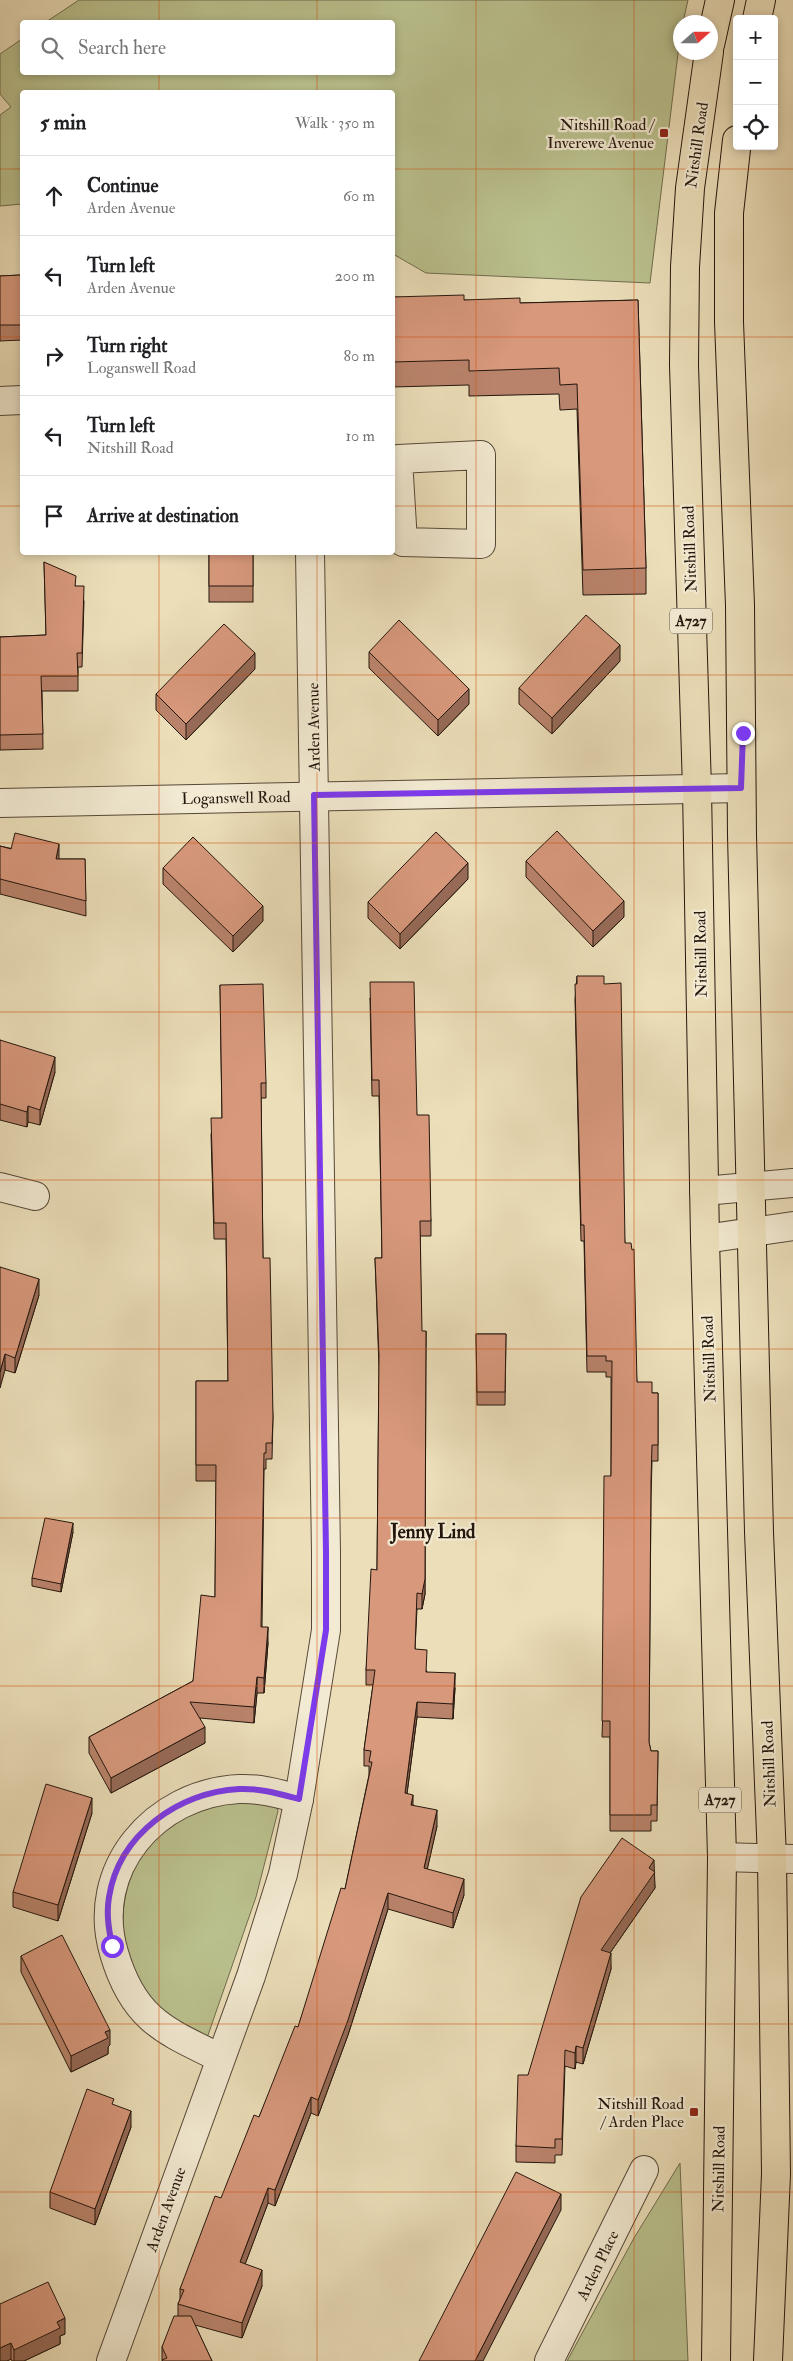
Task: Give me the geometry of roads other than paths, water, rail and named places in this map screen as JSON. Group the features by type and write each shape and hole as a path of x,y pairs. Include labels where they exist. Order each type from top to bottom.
{"main road":[{"path":"717,15 720,0"},
{"path":"758,15 761,0"},
{"name":"Nitshill Road","path":"708,60 690,188 685,267 684,365 697,789 704,1238 722,1858 716,2361"},
{"name":"Nitshill Road","path":"736,150 730,214 729,322 740,606 743,733 741,788 759,1532 782,1859 776,2174 768,2361"}],"street":[{"path":"0,401 20,400"},
{"name":"Arden Avenue","path":"111,2361 251,1976 283,1874 299,1799 326,1630 310,555"},
{"name":"Loganswell Road","path":"0,803 314,795 741,788"},
{"path":"704,1191 793,1182"},
{"path":"0,1187 35,1196"},
{"path":"704,1238 793,1226"},
{"path":"220,2058 171,2033 151,2018 129,1990 120,1973 108,1922 109,1897 115,1876 129,1849 148,1827 166,1811 190,1799 240,1789 271,1791 299,1799"},
{"path":"722,1858 782,1859"},
{"name":"Arden Place","path":"550,2361 644,2170"}],"place":[{"name":"Nitshill Road / Inverewe Avenue","path":"664,133"},
{"name":"Nitshill Road / Arden Place","path":"694,2112"}],"district":[{"name":"Jenny Lind","path":"433,1531"}]}
